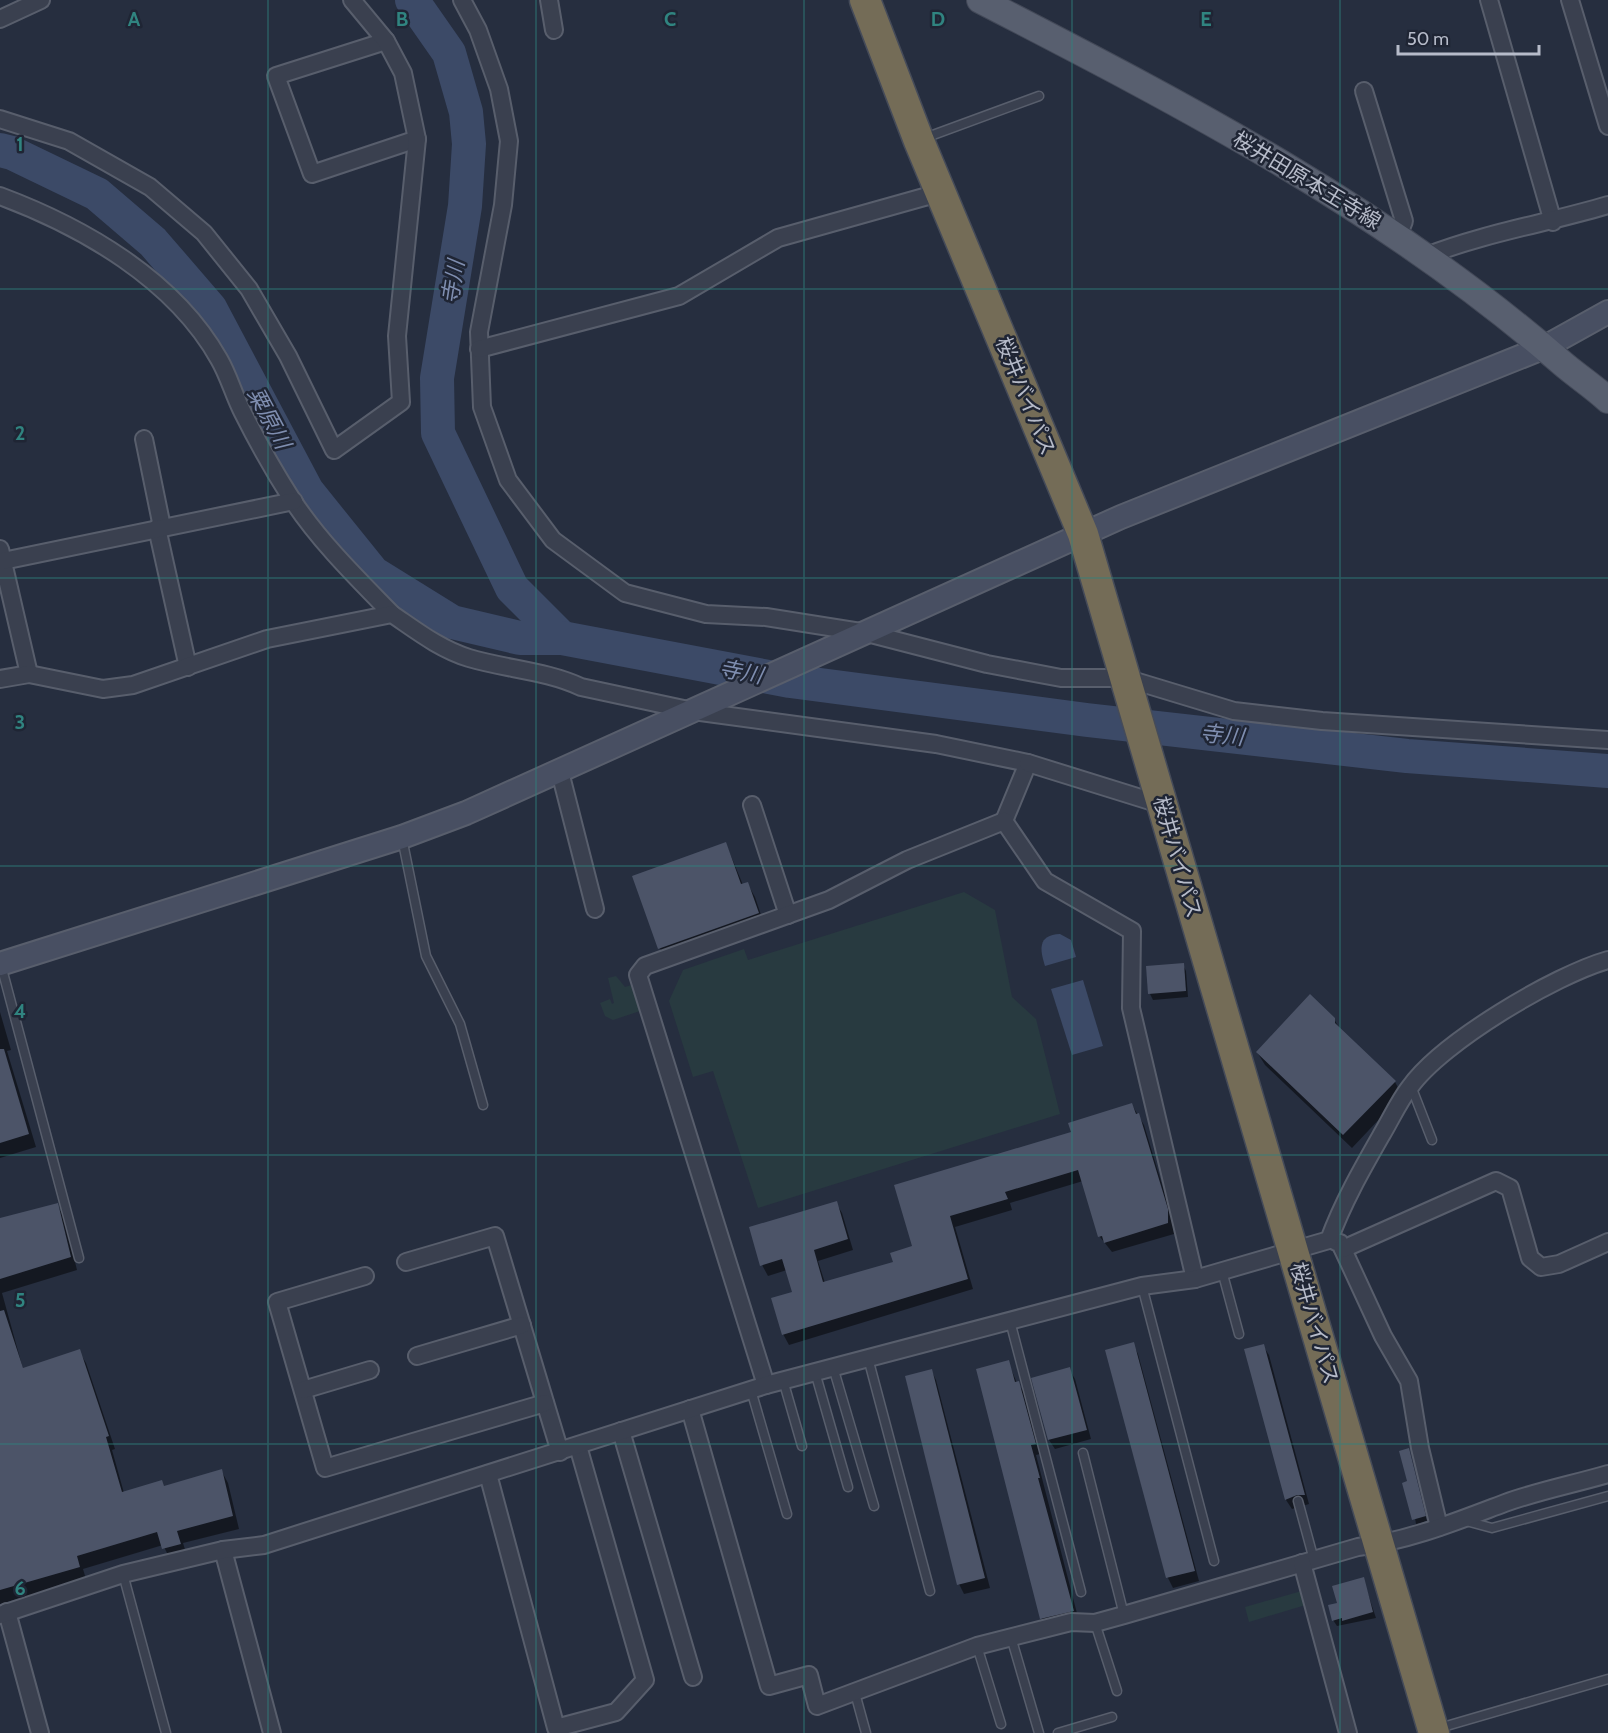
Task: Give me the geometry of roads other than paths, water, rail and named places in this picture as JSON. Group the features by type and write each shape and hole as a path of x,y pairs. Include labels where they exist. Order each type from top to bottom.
{"highway":[{"name":"桜井バイパス","path":"865,0 919,141 1083,534 1433,1731"}],"main road":[{"name":"桜井田原本王寺線","path":"980,0 1169,97 1316,182 1426,256 1545,347 1608,400"}],"street":[{"path":"0,19 41,0"},
{"path":"0,119 69,141 150,187 204,233 249,289 288,356 334,450 401,402 397,336 417,139 403,73 386,41 352,0"},
{"path":"462,0 478,30 499,89 509,141 503,205 479,332 482,407 508,480 554,540 625,593 706,614 766,617 862,635 987,664 1061,678 1127,683 1234,711 1322,721 1608,740"},
{"path":"549,0 554,30"},
{"path":"1489,0 1553,222"},
{"path":"1570,0 1608,126"},
{"path":"386,41 276,76 312,174 417,139"},
{"path":"1364,91 1404,221 1398,236"},
{"path":"479,349 679,296 778,238 942,192"},
{"path":"0,196 49,214 101,242 140,272 185,313 219,358 243,413 294,501 337,558 393,614 436,644 466,657 566,680 581,687 698,708 936,744 1028,763 1161,799"},
{"path":"1426,256 1459,243 1553,222 1608,205"},
{"path":"0,964 402,837 466,813 1132,512 1545,347 1608,312"},
{"path":"144,439 188,667"},
{"path":"29,674 2,555 294,501"},
{"path":"0,679 29,674 103,689 134,686 267,639 393,614"},
{"path":"759,1387 638,975 645,966 829,900 907,860 1004,820 1028,763"},
{"path":"560,772 595,909"},
{"path":"752,805 788,915"},
{"path":"1004,820 1045,881 1132,931 1131,1008 1195,1279"},
{"path":"1439,1527 1420,1448 1409,1381 1336,1245 1341,1206 1410,1086 1444,1052 1485,1023 1581,967 1608,960"},
{"path":"40,1733 4,1613 123,1575 222,1550 264,1545 783,1380 1142,1286 1195,1279 1294,1251 1336,1245 1496,1181 1510,1188 1530,1258 1541,1267 1559,1264 1608,1242"},
{"path":"406,1262 495,1236 560,1452"},
{"path":"365,1276 277,1302 325,1468 545,1403"},
{"path":"417,1356 522,1325"},
{"path":"303,1390 370,1370"},
{"path":"690,1409 769,1686 809,1675 817,1706 855,1694 977,1646 1071,1622 1095,1623 1358,1547 1380,1545 1463,1520 1506,1503 1608,1474"},
{"path":"621,1431 693,1677"},
{"path":"488,1474 556,1728 616,1712 645,1680 578,1446"},
{"path":"222,1550 272,1733"},
{"path":"1308,1562 1348,1733"}],"lane":[{"path":"919,141 1039,96"},
{"path":"402,837 426,956 460,1024 483,1105"},
{"path":"0,964 79,1258"},
{"path":"1410,1086 1432,1140"},
{"path":"1222,1271 1239,1334"},
{"path":"1142,1286 1214,1561"},
{"path":"1010,1321 1081,1592"},
{"path":"868,1358 930,1591"},
{"path":"833,1367 874,1506"},
{"path":"815,1372 848,1487"},
{"path":"783,1380 802,1446"},
{"path":"759,1387 787,1514"},
{"path":"1083,1453 1124,1615"},
{"path":"1463,1520 1492,1528 1608,1496"},
{"path":"1298,1501 1308,1562"},
{"path":"123,1575 166,1733"},
{"path":"1095,1623 1117,1691"},
{"path":"1011,1637 1039,1733"},
{"path":"977,1646 1001,1724"},
{"path":"1433,1731 1608,1679"},
{"path":"855,1694 866,1733"},
{"path":"1058,1733 1112,1717"}],"water":[{"path":"1060,934 1071,940 1076,957 1045,966 1042,944 1047,937"},
{"path":"1083,980 1103,1046 1072,1055 1051,989"}],"waterway":[{"name":"寺川","path":"412,0 449,53 466,112 469,144 465,206 437,378 438,433 512,588 562,638"},
{"name":"寺川","path":"0,150 12,153 97,194 153,242 210,308 307,491 373,573 452,622 520,638 562,638 790,681 1087,720 1407,756 1608,771"}],"water label":[{"name":"粟原川","path":"269,418"}]}
